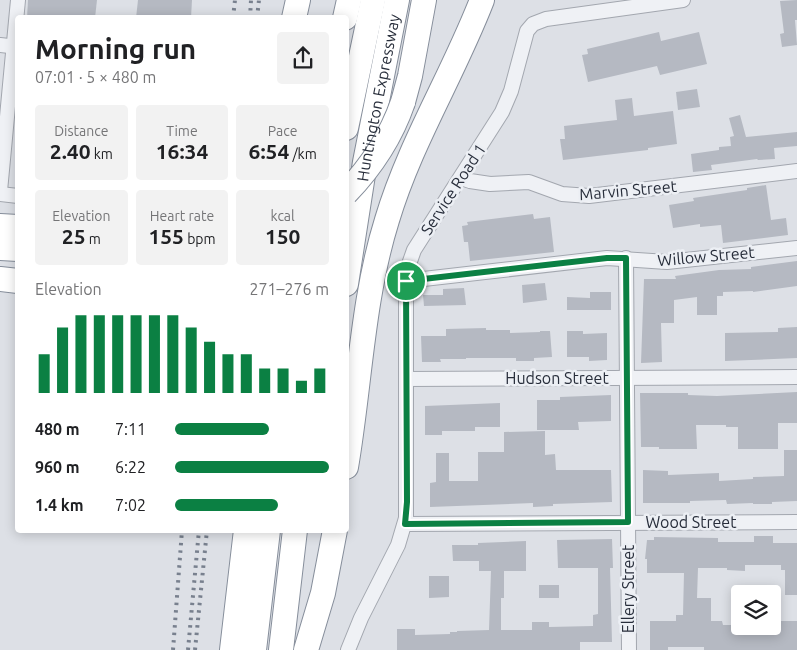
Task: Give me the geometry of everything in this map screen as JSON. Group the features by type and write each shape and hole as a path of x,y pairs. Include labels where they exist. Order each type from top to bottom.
{"highway":[{"path":"295,15 298,0"},
{"path":"346,15 349,0"},
{"name":"Huntington Expressway","path":"349,114 373,0"},
{"name":"Huntington Expressway","path":"349,265 365,162 397,0"},
{"path":"349,190 362,176 380,150 395,123 403,102 412,64 424,0"},
{"path":"349,445 370,292 386,221 411,153 468,34 482,0"},
{"path":"0,226 15,227"},
{"path":"0,248 15,248"},
{"path":"0,272 15,274"},
{"path":"0,279 15,281"},
{"path":"232,650 246,533"},
{"path":"254,650 268,533"},
{"path":"281,650 295,533"},
{"path":"306,650 319,533"},
{"path":"306,650 323,593 334,533"}],"street":[{"path":"15,15 18,0"},
{"name":"Service Road 1","path":"348,650 361,618 398,545 405,524 407,502 406,281 410,261 417,245 461,178 507,101 514,82 525,35 533,24 546,19 683,0"},
{"path":"15,17 10,46 0,193 15,196"},
{"name":"Marvin Street","path":"461,178 490,184 529,182 562,194 590,196 797,171"},
{"name":"Willow Street","path":"406,281 607,258 667,262 797,248"},
{"name":"Ellery Street","path":"626,258 628,650"},
{"name":"Hudson Street","path":"406,379 797,376"},
{"name":"Wood Street","path":"405,524 797,522"}],"building":[{"path":"28,0 97,0 95,15 27,15"},
{"path":"138,0 192,0 191,15 136,15"},
{"path":"797,0 797,20 795,20 797,45 782,47 780,34 784,33 780,1"},
{"path":"659,32 661,41 699,32 707,64 660,75 657,66 588,82 582,55 588,54 587,49"},
{"path":"697,89 700,107 678,110 676,92"},
{"path":"632,98 634,116 673,111 677,144 648,148 648,150 563,160 560,139 565,139 564,126 617,120 615,100"},
{"path":"740,115 746,137 797,132 797,146 774,148 775,159 757,159 711,165 712,170 693,172 691,154 719,150 719,147 731,146 730,137 734,136 729,118"},
{"path":"766,185 771,220 786,218 788,235 723,243 721,225 700,227 700,224 673,228 669,205 694,201 693,198 747,190 747,188"},
{"path":"533,214 534,219 550,217 554,252 470,261 468,242 464,242 462,226 468,225 467,222"},
{"path":"797,261 797,286 753,292 723,292 723,296 717,296 717,315 697,315 697,297 674,300 674,323 661,323 662,362 641,363 644,279 676,279 675,276 719,270 751,269 751,267"},
{"path":"545,283 547,300 523,303 522,285"},
{"path":"464,288 466,305 424,306 423,295 443,295 443,289"},
{"path":"590,292 611,292 611,310 567,310 567,297 590,298"},
{"path":"797,327 797,358 725,361 725,333 778,332 778,328"},
{"path":"486,328 486,330 510,330 510,333 550,331 552,357 534,358 534,361 516,361 516,358 466,358 440,359 441,362 422,362 421,336 446,336 446,329"},
{"path":"567,331 583,331 583,334 607,333 607,360 589,361 589,357 567,357"},
{"path":"797,392 797,423 778,423 778,449 738,449 738,427 726,427 726,425 696,425 697,449 641,447 640,393 688,393 688,395 717,396"},
{"path":"611,395 611,421 578,422 579,430 537,430 537,400 560,400 560,397"},
{"path":"500,403 500,427 475,427 475,431 442,431 442,435 425,435 425,406"},
{"path":"545,431 545,455 555,454 556,470 611,470 612,502 553,504 553,506 533,507 533,503 430,507 430,483 436,482 436,453 449,453 449,481 478,481 478,452 504,452 504,432"},
{"path":"784,450 797,450 797,501 772,502 772,504 727,504 726,500 690,501 690,503 643,503 643,470 668,471 668,475 719,473 719,481 784,476"},
{"path":"754,536 773,536 773,543 797,543 797,595 785,595 785,570 781,570 781,565 745,565 745,571 727,570 727,568 698,568 697,598 711,598 711,621 722,621 723,625 731,625 731,635 781,635 781,621 797,621 797,650 704,650 704,647 668,647 668,650 650,650 650,621 676,621 676,615 683,615 684,573 647,573 647,559 645,559 647,540 654,540 654,537 718,538 718,542 754,542"},
{"path":"612,539 613,568 610,568 612,642 580,642 580,650 397,650 397,629 415,629 415,635 489,630 491,571 479,571 479,561 453,561 452,545 526,541 526,571 504,571 504,598 501,598 501,630 532,630 532,622 549,622 549,627 593,626 593,615 598,614 598,568 558,568 557,540"},
{"path":"429,576 449,576 449,597 429,598"},
{"path":"539,585 559,585 559,598 539,598"}],"railway":[{"path":"233,15 235,0"},
{"path":"250,15 251,0"},
{"path":"257,15 259,0"},
{"path":"173,650 182,533"},
{"path":"188,650 199,533"},
{"path":"195,650 207,533"}],"route":[{"path":"613,257 626,258 628,522 405,524 407,502 406,281 613,257"}]}
